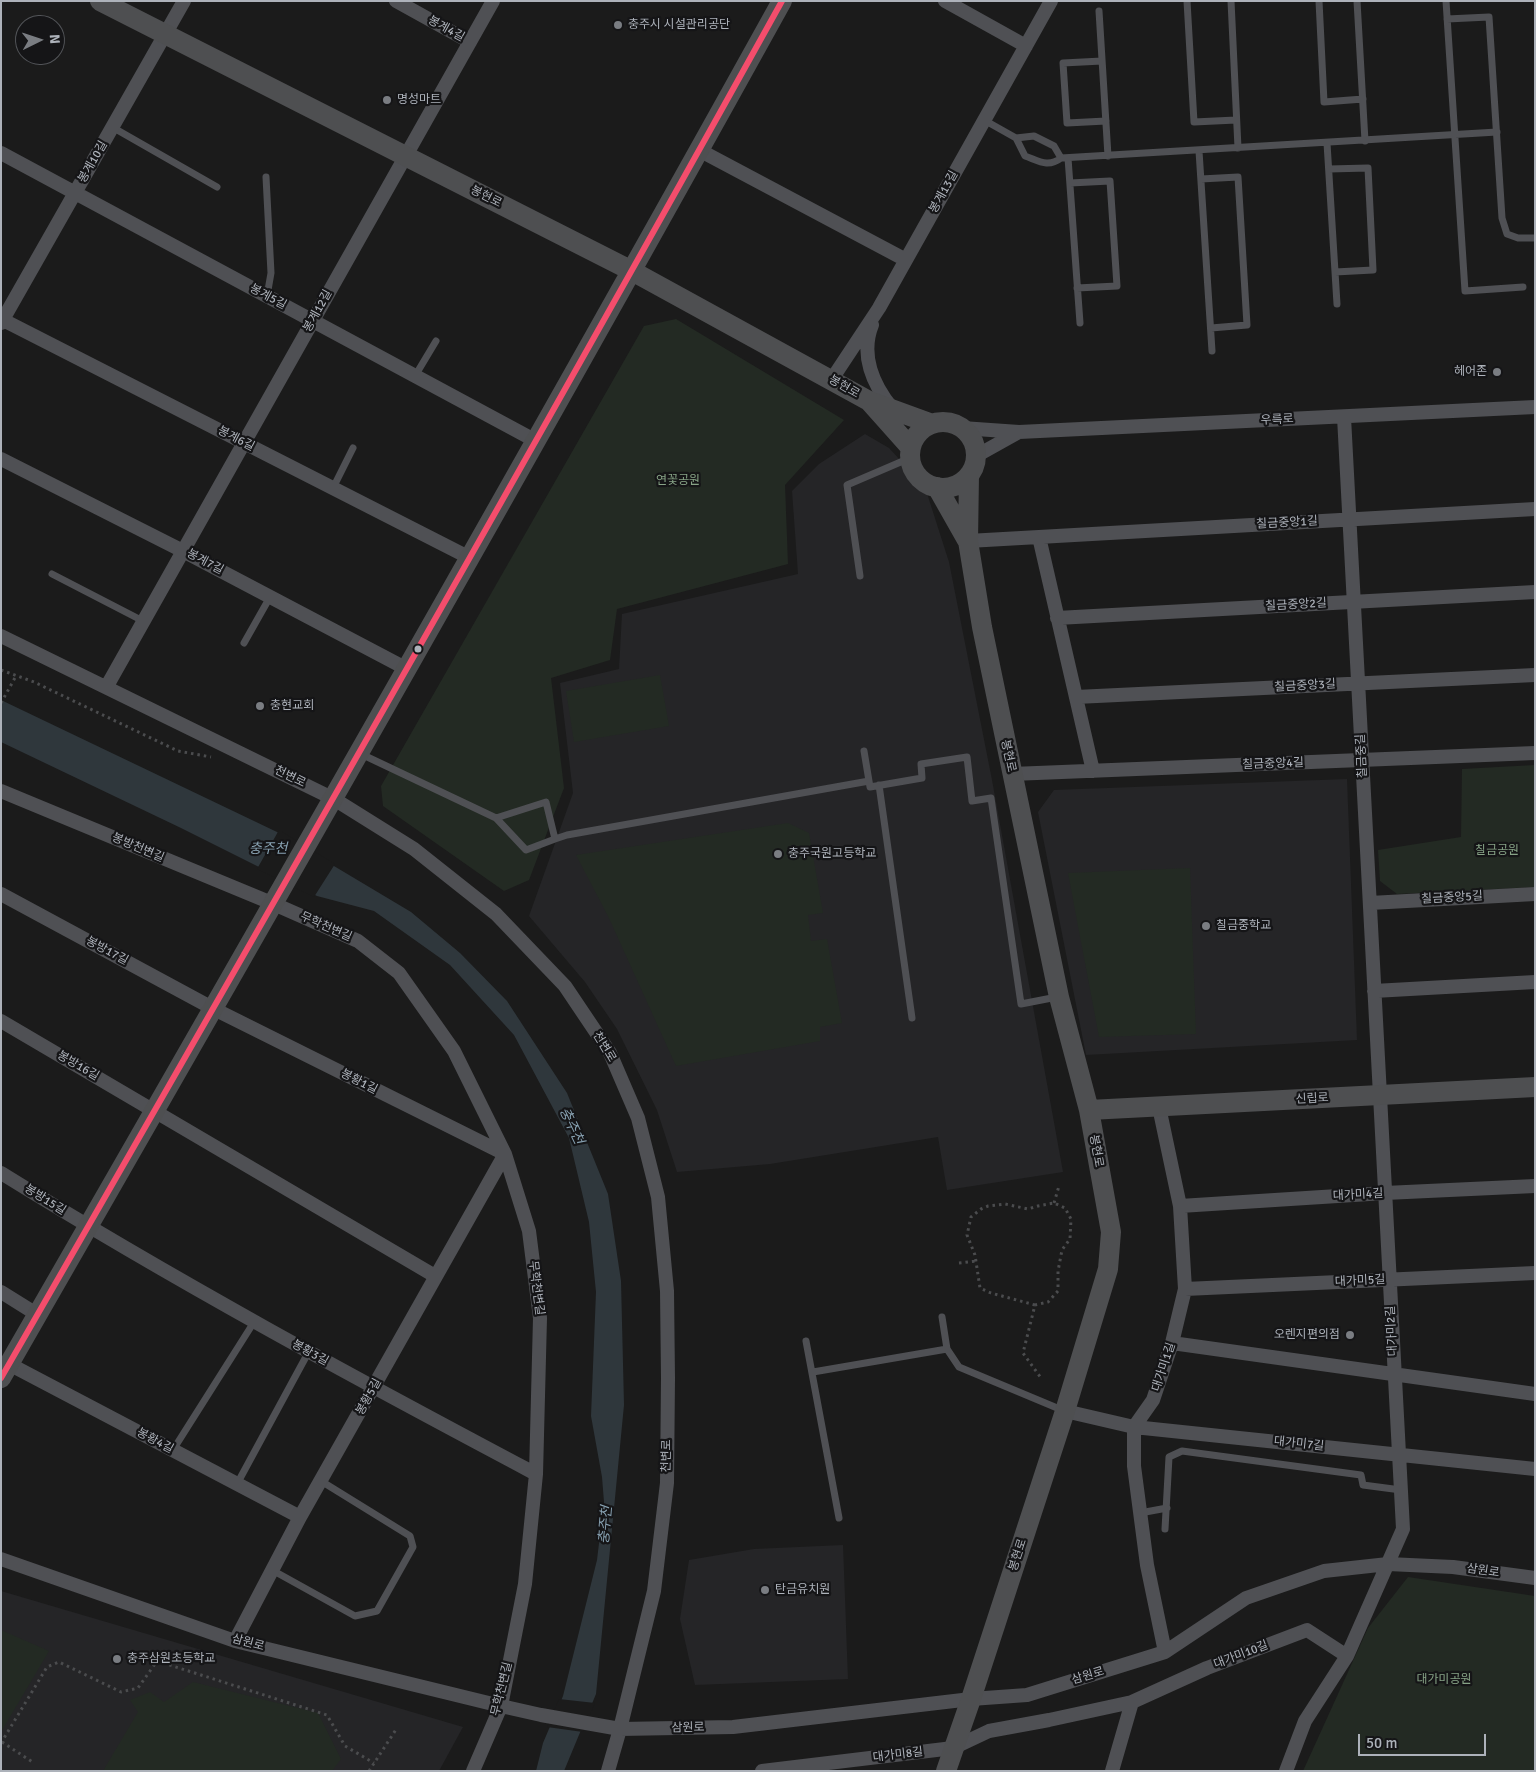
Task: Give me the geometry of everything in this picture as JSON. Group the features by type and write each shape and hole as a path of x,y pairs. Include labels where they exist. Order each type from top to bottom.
{"street":[{"name":"봉현로","path":"100,1 632,271 869,401 932,424"},
{"name":"봉계10길","path":"2,322 184,1"},
{"name":"봉계4길","path":"396,1 470,42"},
{"name":"봉계12길","path":"107,686 492,1"},
{"path":"5,1371 334,799 782,1"},
{"path":"945,1 1026,46"},
{"name":"봉계13길","path":"832,379 879,308 1051,1"},
{"path":"699,150 906,260"},
{"name":"봉계5길","path":"1,153 536,441"},
{"path":"879,308 867,337 868,356 873,380 894,410"},
{"name":"봉계6길","path":"2,322 470,558"},
{"name":"봉현로","path":"869,401 911,453"},
{"name":"우륵로","path":"962,428 1019,432 1535,407"},
{"name":"칠금중길","path":"1344,417 1380,1095"},
{"path":"942,422 953,423 970,436 975,445 976,456 974,466 969,475 955,485 937,487 927,484 913,468 911,453 915,437 922,429 932,424 942,422"},
{"name":"우륵로","path":"976,456 1019,432"},
{"name":"봉계7길","path":"1,459 183,551 407,669"},
{"name":"봉현로","path":"946,1771 1065,1411 1108,1269 1111,1232 1089,1110 1059,997 982,627 968,541 969,475"},
{"name":"봉현로","path":"937,487 968,541"},
{"name":"칠금중앙1길","path":"968,541 1535,509"},
{"path":"1039,537 1093,771"},
{"name":"칠금중앙2길","path":"1057,618 1535,592"},
{"name":"천변로","path":"1,636 107,686 334,799 414,850 496,914 515,933 566,986 610,1053 638,1118 658,1198 667,1291 668,1378 666,1483 654,1591 608,1771"},
{"name":"칠금중앙3길","path":"1076,697 1535,675"},
{"name":"칠금중앙4길","path":"1012,774 1535,753"},
{"name":"봉방천변길","path":"1,791 274,904"},
{"name":"봉방17길","path":"1,894 214,1009"},
{"name":"칠금중앙5길","path":"1370,902 1535,894"},
{"name":"무학천변길","path":"274,904 358,941 399,973 454,1051 505,1154 529,1231 540,1318 536,1474 525,1584 501,1706 473,1771"},
{"path":"1374,991 1535,982"},
{"name":"봉황1길","path":"214,1009 505,1154"},
{"name":"봉방16길","path":"1,1020 435,1276"},
{"name":"신립로","path":"1089,1110 1535,1087"},
{"name":"대가미2길","path":"1380,1095 1403,1529 1388,1564"},
{"name":"대가미1길","path":"1134,1426 1153,1400 1172,1344 1185,1289 1180,1206 1159,1107"},
{"name":"봉황5길","path":"235,1641 300,1517 505,1154"},
{"name":"봉방15길","path":"1,1173 88,1227"},
{"name":"대가미4길","path":"1180,1206 1535,1186"},
{"name":"봉황3길","path":"88,1227 308,1353 536,1474"},
{"name":"대가미5길","path":"1185,1289 1535,1273"},
{"path":"1,1292 38,1315"},
{"path":"1172,1344 1535,1394"},
{"name":"봉황4길","path":"5,1371 173,1450 300,1517"},
{"name":"대가미7길","path":"1065,1411 1134,1426 1399,1456 1535,1469"},
{"path":"1134,1426 1134,1466 1147,1565 1165,1652"},
{"name":"삼원로","path":"1,1559 235,1641 501,1706 620,1729 733,1727 971,1699 1026,1695 1165,1652 1246,1598 1324,1571 1388,1564 1453,1567 1535,1578"},
{"path":"1286,1771 1305,1721 1347,1656 1388,1564"},
{"name":"대가미10길","path":"1132,1702 1207,1668 1307,1630 1347,1656"},
{"path":"953,1748 989,1731 1132,1702 1112,1771"},
{"name":"대가미8길","path":"762,1771 784,1770 953,1748"}],"lane":[{"path":"1187,1 1194,122 1236,120"},
{"path":"1231,1 1238,148"},
{"path":"1319,1 1324,102 1363,99"},
{"path":"1357,1 1365,141"},
{"path":"1446,1 1465,291 1524,288"},
{"path":"1099,11 1108,156"},
{"path":"1447,19 1489,17 1502,218 1507,234 1518,238 1535,238"},
{"path":"1102,61 1064,63 1066,123 1106,121"},
{"path":"984,120 1016,138 1025,156 1044,163 1054,163 1064,158 1496,132"},
{"path":"112,127 217,187"},
{"path":"1016,138 1034,136 1054,146 1064,158 1070,183 1080,323"},
{"path":"1327,143 1337,304"},
{"path":"1199,151 1212,351"},
{"path":"1329,169 1368,168 1372,270 1335,272"},
{"path":"266,177 271,273 267,296"},
{"path":"1201,179 1238,177 1247,325 1210,328"},
{"path":"1070,183 1110,181 1117,286 1077,288"},
{"path":"415,376 436,341"},
{"path":"333,488 353,448"},
{"path":"860,576 847,484 911,453"},
{"path":"52,574 143,621"},
{"path":"244,643 270,597"},
{"path":"864,751 870,787 922,778 921,764 966,757 972,801 992,798 1021,1004 1059,997"},
{"path":"360,753 496,818 526,850 567,835 869,781"},
{"path":"879,786 912,1018"},
{"path":"496,818 546,802 555,839"},
{"path":"942,1317 947,1349 959,1367 1065,1411"},
{"path":"173,1450 254,1322"},
{"path":"806,1341 839,1518"},
{"path":"813,1372 947,1349"},
{"path":"237,1484 308,1353"},
{"path":"1165,1529 1170,1457 1182,1451 1361,1475 1363,1485 1401,1490"},
{"path":"272,1570 355,1616 377,1611 414,1547 410,1536 321,1481"},
{"path":"1140,1513 1166,1508"}],"path":[{"path":"1,670 34,682 178,751 217,758"},
{"path":"1,703 16,676"},
{"path":"1054,1203 1059,1186"},
{"path":"1054,1203 1064,1208 1071,1219 1070,1239 1062,1250 1058,1271 1058,1291 1048,1302 1035,1305 991,1293 980,1288 975,1255 967,1235 971,1217 988,1206 1006,1204 1028,1209 1054,1203"},
{"path":"959,1263 976,1261"},
{"path":"1035,1305 1023,1352 1041,1378"},
{"path":"34,1763 1,1742 47,1667 59,1662 120,1692 138,1688 157,1661 328,1715 345,1746 374,1763"},
{"path":"369,1771 397,1728"}],"shaded area":[{"name":"충주국원고등학교","path":"865,434 889,448 925,487 949,562 992,780 1063,1172 947,1190 938,1137 770,1164 677,1172 657,1110 617,1029 585,982 529,916 573,793 560,683 619,669 622,614 798,574 792,491 819,464"},
{"name":"칠금중학교","path":"1347,779 1357,1040 1086,1055 1038,812 1054,790"},
{"name":"탄금유치원","path":"843,1545 848,1679 695,1685 680,1619 689,1560 754,1549"},
{"name":"충주삼원초등학교","path":"1,1591 463,1727 439,1771 1,1771"}],"green space":[{"name":"연꽃공원","path":"676,319 844,420 785,485 788,564 617,609 610,660 551,678 564,788 529,880 504,891 383,806 381,786 644,326"},
{"path":"660,675 669,726 574,742 566,691"},
{"name":"칠금공원","path":"1535,765 1535,887 1397,894 1380,881 1378,850 1461,837 1462,769"},
{"path":"788,823 809,833 823,913 808,915 811,941 827,939 842,1023 820,1027 820,1041 676,1066 608,916 576,855"},
{"path":"1190,868 1196,1034 1099,1037 1068,873"},
{"name":"대가미공원","path":"1408,1577 1535,1596 1535,1771 1303,1771 1368,1628"},
{"path":"1,1630 49,1651 1,1732"},
{"path":"193,1682 318,1713 341,1759 332,1771 103,1771 138,1712 130,1700 150,1692 164,1702"}],"water":[{"name":"충주천","path":"1,700 277,832 411,912 460,953 507,1001 567,1093 608,1194 621,1281 624,1405 596,1694 564,1771 536,1771 543,1743 563,1696 597,1560 604,1502 602,1477 591,1416 596,1292 589,1222 569,1138 514,1035 450,965 374,911 317,896 181,828 1,742"}],"pier":[{"path":"279,830 335,864 314,897 257,869"},
{"path":"559,1699 595,1703 583,1732 547,1727"}],"transit line":[{"path":"1,1378 394,691 782,1"}],"place":[{"name":"충주시 시설관리공단","path":"618,25"},
{"name":"명성마트","path":"387,100"},
{"name":"헤어존","path":"1497,372"},
{"name":"충현교회","path":"260,706"},
{"name":"충주국원고등학교","path":"778,854"},
{"name":"칠금중학교","path":"1206,926"},
{"name":"오렌지편의점","path":"1350,1335"},
{"name":"탄금유치원","path":"765,1590"},
{"name":"충주삼원초등학교","path":"117,1659"}]}
